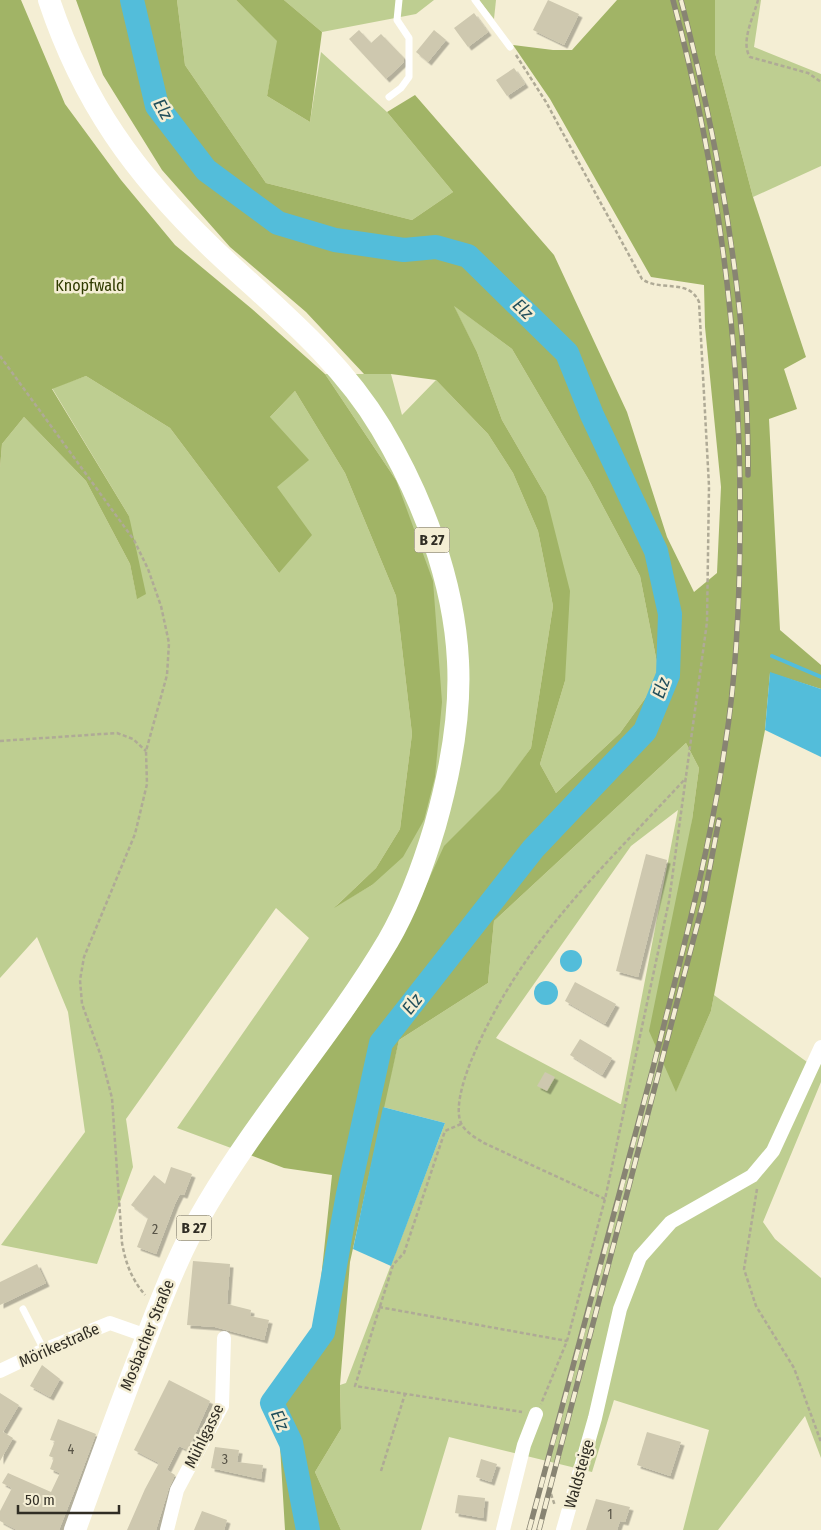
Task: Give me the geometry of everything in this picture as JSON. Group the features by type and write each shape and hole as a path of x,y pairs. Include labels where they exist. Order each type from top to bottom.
{"main road":[{"name":"Mosbacher Straße","path":"48,0 78,74 126,153 156,190 208,244 312,340 351,384 380,426 405,472 426,520 447,590 458,661 455,737 440,807 413,891 391,937 241,1151 188,1238 116,1414 75,1530"}],"street":[{"path":"752,1176 773,1151 821,1047"},
{"name":"Waldsteige","path":"563,1530 595,1418 620,1309 640,1257 671,1222 752,1176"},
{"name":"Mörikestraße","path":"0,1371 44,1350 110,1323 147,1336"},
{"name":"Mühlgasse","path":"167,1530 177,1490 222,1406 224,1338"},
{"path":"503,1530 524,1445 536,1414"}],"lane":[{"path":"389,97 401,88 409,77 409,38 397,20 399,0"},
{"path":"475,0 510,47"},
{"path":"23,1310 44,1350"}],"path":[{"path":"758,0 747,39 746,49 750,57 808,73 821,82"},
{"path":"461,1124 445,1131 404,1253 393,1265 355,1386 536,1414 567,1341 605,1199 663,939 708,622 709,486 699,302 696,294 688,288 651,284 642,279 546,102 510,47"},
{"path":"0,356 134,540 148,569 161,606 169,643 166,675 146,751 147,784 135,834 84,957 80,980 82,1004 101,1056 112,1098 122,1243 126,1265 132,1280 157,1310"},
{"path":"0,741 117,733 133,739 146,751"},
{"path":"605,1199 484,1144 472,1136 461,1124 460,1096 465,1076 486,1025 522,965 576,896 687,778"},
{"path":"752,1176 757,1189 744,1269 756,1306 794,1368 821,1442"},
{"path":"379,1307 567,1341"},
{"path":"381,1471 405,1394"}],"green space":[{"name":"Knopfwald","path":"0,0 21,0 65,104 121,180 175,245 252,309 325,374 396,480 433,581 442,702 435,777 424,820 403,857 372,885 334,908 376,868 400,829 412,734 396,596 345,473 295,391 270,417 309,460 277,487 312,535 279,573 170,428 86,376 52,389 129,516 146,594 137,599 130,564 86,481 24,417 2,444 0,468"},
{"path":"76,0 177,0 185,65 266,183 412,220 453,192 387,112 415,95 554,255 627,412 667,537 694,592 717,573 721,487 705,327 704,285 651,277 550,99 513,45 553,50 572,50 617,0 715,0 715,53 753,197 806,357 784,369 797,409 769,419 780,630 821,665 821,689 770,673 765,730 711,1011 676,1092 649,1031 692,820 699,768 686,743 494,921 488,983 399,1040 350,1262 340,1385 341,1429 315,1472 341,1530 285,1530 277,1395 316,1326 332,1175 284,1168 250,1155 356,1010 413,914 444,846 500,790 531,748 553,606 538,531 513,473 488,434 436,380 391,374 364,374 306,312 230,247 162,170 103,75","holes":["454,306 512,349 590,482 640,576 660,678 620,733 556,793 540,764 565,681 570,591 546,496 502,420 477,352"]},
{"path":"177,0 236,0 278,41 267,96 310,122 321,52 387,112 453,192 412,220 266,183 185,65"},
{"path":"236,0 284,0 322,32 310,122 267,96 277,41"},
{"path":"284,0 434,0 416,14 322,32"},
{"path":"479,0 496,0 494,19"},
{"path":"715,0 761,0 754,47 821,74 821,166 753,197 715,53"},
{"path":"453,305 512,349 590,482 640,576 660,678 620,733 556,793 540,764 565,681 546,496 502,420 477,352"},
{"path":"325,374 391,374 402,415 436,380 488,434 513,473 538,531 553,606 531,748 413,914 356,1010 250,1155 177,1128 309,938 276,908 126,1119 133,1167 97,1264 1,1245 85,1132 68,1012 37,937 0,978 0,468 2,444 24,417 86,481 130,564 137,598 129,516 52,388 86,376 170,428 279,573 277,487 270,417 295,391 345,473 396,596 412,734 400,829 376,868 336,906 372,885 424,820 396,480"},
{"path":"686,743 699,768 692,820 676,1091 711,1011 714,995 814,1067 821,1055 821,1082 763,1222 775,1239 821,1278 821,1458 805,1416 718,1530 683,1530 709,1430 614,1400 592,1472 449,1437 421,1530 341,1530 315,1472 341,1429 340,1385 346,1383 445,1123 383,1107 399,1040 488,983 494,921","holes":["678,810 621,1104 496,1038 631,846"]}],"water":[{"path":"770,672 821,689 821,757 765,730"},
{"path":"571,950 579,953 582,961 579,969 571,972 563,969 560,961 563,953"},
{"path":"546,981 551,982 557,988 557,998 551,1004 546,1005 541,1004 535,998 534,993 535,988 541,982"},
{"path":"383,1107 445,1123 391,1266 353,1249"}],"building":[{"path":"548,0 579,14 564,45 533,30"},
{"path":"474,13 488,32 468,47 454,28"},
{"path":"359,30 371,43 381,34 404,58 404,62 386,79 349,39"},
{"path":"434,30 446,40 428,62 416,52"},
{"path":"514,68 525,84 507,96 496,80"},
{"path":"646,854 667,860 638,977 616,971"},
{"path":"575,982 616,1004 605,1024 565,1001"},
{"path":"580,1039 612,1058 602,1075 570,1055"},
{"path":"545,1072 555,1077 547,1091 537,1086"},
{"path":"171,1167 192,1174 184,1195 180,1194 175,1204 156,1254 137,1247 148,1218 131,1205 154,1175 165,1184"},
{"path":"193,1261 230,1264 227,1304 251,1310 250,1316 269,1320 264,1340 215,1327 187,1325"},
{"path":"37,1264 46,1283 0,1305 0,1282"},
{"path":"42,1365 60,1379 50,1397 30,1386"},
{"path":"169,1380 210,1401 188,1450 179,1446 167,1470 175,1475 156,1530 127,1530 159,1463 134,1450"},
{"path":"0,1393 19,1405 3,1432 13,1438 0,1461"},
{"path":"58,1419 96,1434 59,1530 17,1530 0,1521 0,1511 12,1488 2,1483 8,1473 51,1492 60,1473 50,1469 54,1458 49,1456 55,1441 50,1440"},
{"path":"647,1432 681,1442 670,1476 637,1465"},
{"path":"215,1447 239,1450 237,1462 263,1465 261,1479 211,1468"},
{"path":"481,1459 497,1464 491,1482 476,1477"},
{"path":"458,1495 485,1498 483,1518 455,1513"},
{"path":"596,1499 630,1507 625,1522 620,1521 617,1530 586,1530"},
{"path":"202,1511 227,1520 224,1530 194,1530"}],"waterway":[{"name":"Elz","path":"132,0 157,106 206,170 278,223 335,240 404,250 436,247 468,256 567,353 592,415 656,551 670,614 668,675 645,731 533,849 381,1043 348,1194 323,1332 272,1403 291,1443 308,1530"},
{"path":"772,656 821,677"}],"railway":[{"path":"529,1530 623,1184 702,868 725,746 735,662 740,520 736,388 731,323 724,257 703,128 673,0"},
{"path":"681,0 708,116 730,235 744,355 748,475"},
{"path":"539,1530 703,903 719,820"}]}
